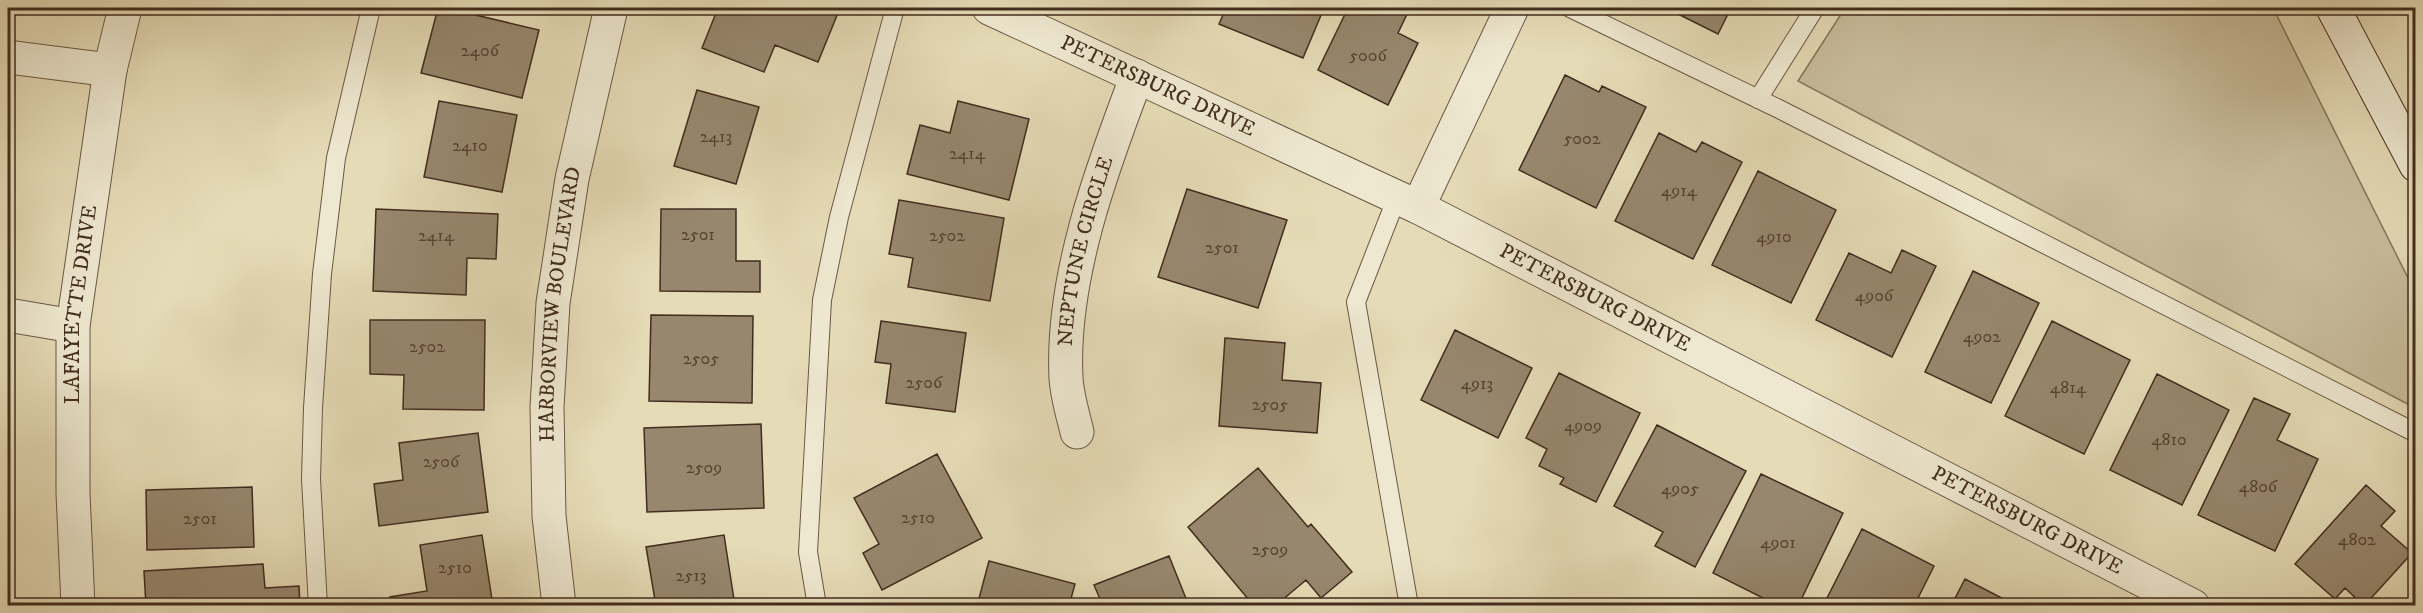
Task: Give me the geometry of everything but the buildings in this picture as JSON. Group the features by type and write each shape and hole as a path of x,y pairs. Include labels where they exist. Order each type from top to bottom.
{"street":[{"name":"LAFAYETTE DRIVE","path":"78,606 74,493 73,326 110,70 125,8"},
{"name":"HARBORVIEW BOULEVARD","path":"559,606 549,516 547,407 553,303 572,179 611,8"},
{"name":"PETERSBURG DRIVE","path":"989,8 1408,202 2193,606"},
{"path":"1408,202 1512,8"},
{"path":"2333,8 2415,165"},
{"path":"8,57 110,70"},
{"name":"NEPTUNE CIRCLE","path":"1077,432 1066,380 1068,332 1076,273 1107,155 1137,76"},
{"path":"8,315 73,326"}],"lane":[{"path":"318,606 311,479 313,408 322,274 336,158 371,8"},
{"path":"817,606 808,552 822,300 839,217 895,8"},
{"path":"1570,8 1758,99 2415,433"},
{"path":"1758,99 1815,8"},
{"path":"1408,202 1356,302 1409,606"}],"shaded area":[{"path":"1845,8 2273,8 2415,292 2415,408 1798,81"}]}
